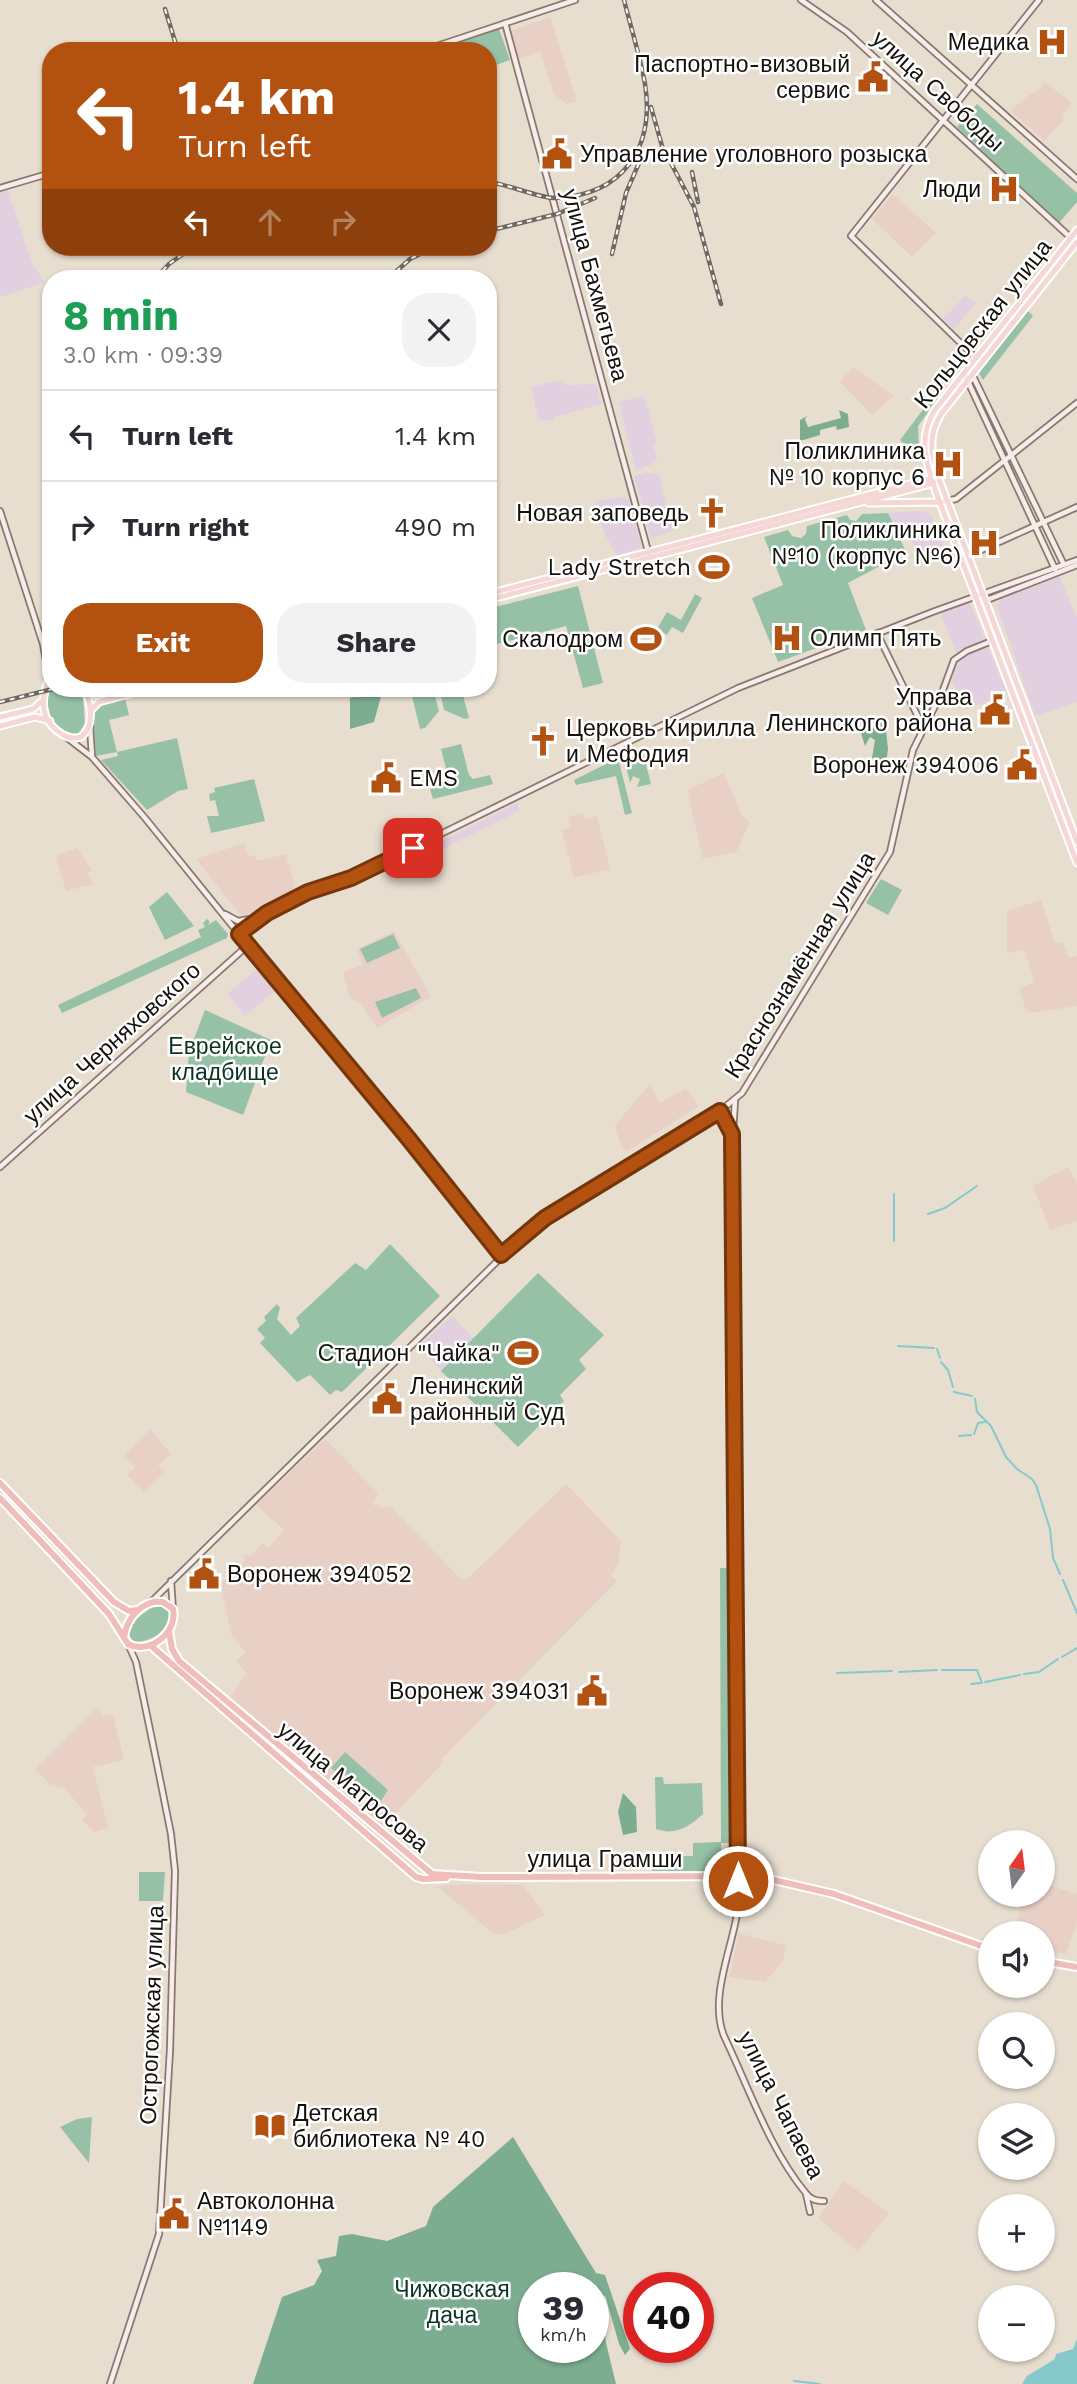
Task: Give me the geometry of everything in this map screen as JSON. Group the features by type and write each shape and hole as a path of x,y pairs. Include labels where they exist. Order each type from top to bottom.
{"highway":[{"path":"0,1483 114,1602 129,1611 138,1610"},
{"path":"0,1498 109,1614 126,1641 142,1647 150,1645 169,1631 173,1611 166,1603 149,1604 138,1610 128,1622 126,1641"},
{"path":"29,1528 36,1521"},
{"name":"улица Матросова","path":"169,1631 172,1649 178,1661 416,1877 460,1877"},
{"name":"улица Матросова","path":"150,1645 262,1738"},
{"name":"улица Грамши","path":"460,1877 773,1878 834,1894 978,1945"},
{"path":"1055,1963 1077,1966"}],"main road":[{"name":"Кольцовская улица","path":"939,479 931,436 936,422 1075,241 1077,230"},
{"name":"Кольцовская улица","path":"932,481 923,442 929,420 976,358 1075,241"},
{"path":"497,592 858,503 939,479 1077,842"},
{"path":"497,597 649,554 932,481"},
{"path":"932,481 1076,859"},
{"path":"858,503 940,502"},
{"path":"44,699 44,711 50,721 66,737 81,737 90,726 90,711 85,697"},
{"path":"90,711 99,702 118,697"},
{"path":"0,717 33,709 44,699"},
{"path":"0,726 35,717 50,721"},
{"path":"1059,816 1067,814"}],"street":[{"path":"449,42 575,0"},
{"name":"улица Свободы","path":"801,0 847,32 1075,241"},
{"path":"876,0 1077,179"},
{"path":"976,358 851,236 1038,0"},
{"name":"улица Бахметьева","path":"505,23 649,554"},
{"path":"0,188 42,176"},
{"path":"964,373 1055,569"},
{"path":"972,374 1064,565"},
{"path":"940,502 956,499 1077,403"},
{"path":"968,556 1077,507"},
{"path":"0,511 42,641"},
{"path":"985,597 1064,565 1077,563"},
{"path":"220,910 239,920 250,920 314,889 351,878 738,688 877,633 1077,563"},
{"path":"877,633 923,728"},
{"name":"Краснознамённая улица","path":"149,1604 501,1255 545,1218 720,1111 745,1090 786,1019 886,862 895,837 913,750 943,690 954,660 967,651 992,641"},
{"path":"90,726 92,757"},
{"path":"66,737 92,757 401,1129 501,1255"},
{"path":"239,934 267,913"},
{"name":"улица Черняховского","path":"0,1167 247,946"},
{"name":"улица Чапаева","path":"736,1100 732,1134 739,1876 737,1911 719,2001 721,2029 768,2129 805,2194 813,2200 824,2201"},
{"name":"улица Чапаева","path":"720,1111 732,1134"},
{"path":"171,1581 173,1611"},
{"name":"Острогожская улица","path":"110,2384 159,2234 170,2050 175,1866 136,1662 126,1641"},
{"path":"136,1662 142,1647"},
{"path":"805,2194 810,2212"}],"shaded area":[{"path":"550,17 577,101 567,104 554,94 540,52 519,59 510,31"},
{"path":"1044,81 1072,103 1062,117 1064,120 1044,141 1011,111 1041,88"},
{"path":"8,190 32,264 42,278 42,283 0,297 0,193"},
{"path":"893,194 936,233 912,257 872,219"},
{"path":"965,296 976,303 954,329 943,319"},
{"path":"853,367 894,396 872,415 840,382"},
{"path":"559,380 566,385 596,384 602,404 554,417 555,421 538,419 531,387"},
{"path":"644,396 657,443 653,444 657,459 653,464 636,470 619,402"},
{"path":"647,472 659,475 673,531 651,538 634,476"},
{"path":"621,497 629,500 642,548 617,555 605,535 595,501"},
{"path":"920,511 933,518 943,545 920,552 908,538 897,534 888,513"},
{"path":"1058,574 1077,617 1077,702 1035,716 997,606 1003,596"},
{"path":"969,600 1007,693 965,710 952,680 959,659 940,612"},
{"path":"724,773 741,814 750,822 736,852 703,859 687,790"},
{"path":"517,803 519,811 438,851 436,844"},
{"path":"583,813 584,819 597,816 610,869 574,878 562,830 570,828 568,817"},
{"path":"244,843 248,856 255,855 257,861 286,854 294,882 290,899 242,917 196,859"},
{"path":"77,848 92,870 87,873 93,884 66,891 55,856"},
{"path":"1041,900 1055,943 1062,942 1069,958 1077,955 1077,1006 1031,1013 1026,1010 1019,989 1034,982 1025,950 1007,953 1007,911"},
{"path":"394,931 431,997 377,1028 361,1004 349,996 343,972 362,965 357,949"},
{"path":"257,969 276,990 245,1016 227,994"},
{"path":"649,1085 660,1103 686,1088 699,1106 626,1152 619,1141 615,1125"},
{"path":"1068,1167 1077,1183 1077,1221 1050,1230 1033,1186"},
{"path":"452,1316 472,1337 476,1337 441,1371 419,1346"},
{"path":"150,1429 171,1454 158,1465 165,1472 144,1493 127,1475 135,1467 123,1457"},
{"path":"325,1439 378,1493 373,1504 378,1504 383,1509 390,1506 461,1579 468,1578 566,1484 621,1541 618,1565 611,1575 617,1581 441,1760 443,1763 383,1826 230,1697 247,1673 236,1661 246,1652 232,1637 220,1581 225,1580 246,1560 243,1556 245,1554 249,1557 263,1543 268,1548 284,1530 256,1505"},
{"path":"97,1708 103,1716 113,1714 124,1760 93,1767 108,1828 94,1832 82,1820 87,1814 62,1786 58,1789 54,1784 52,1786 35,1769"},
{"path":"522,1884 545,1915 502,1935 491,1932 438,1887 440,1885"},
{"path":"1055,1887 1077,1894 1077,1922 1066,1954 1055,1953 1055,1921 1017,1921 1021,1908 1055,1908"},
{"path":"738,1933 785,1945 784,1960 765,1982 730,1977"},
{"path":"844,2181 889,2213 858,2252 818,2218"}],"green space":[{"path":"499,29 510,60 497,65 497,42 461,42"},
{"path":"977,104 1077,193 1077,202 1059,223 957,127"},
{"path":"1027,310 1033,316 983,380 978,372"},
{"path":"934,395 938,398 918,426 919,448 905,452 907,447 900,440"},
{"path":"839,410 848,414 849,427 837,430 836,426 820,430 820,435 800,441 800,420 807,416 805,419 808,427 841,418"},
{"path":"888,513 906,552 848,583 866,630 778,662 752,598 783,585 764,537 788,530 792,536 801,538 806,534 807,526 847,515 850,520 856,521 862,514"},
{"path":"578,586 603,683 583,688 566,626 497,644 497,606"},
{"path":"695,594 702,598 683,633 672,627 667,635 657,629 667,612 681,620"},
{"path":"48,697 82,697 85,724 78,734 62,730 53,722 46,703"},
{"path":"381,697 374,722 350,729 350,698"},
{"path":"412,697 435,697 439,711 425,728 420,729"},
{"path":"441,697 463,697 469,718 465,719 444,710"},
{"path":"125,698 129,715 109,720 117,752 96,756 93,712 96,707"},
{"path":"885,721 888,749 886,764 872,758 875,740 870,737 865,746 861,733"},
{"path":"177,738 188,789 178,791 147,810 101,760 118,756 117,752"},
{"path":"461,744 469,775 473,779 490,775 493,784 433,799 430,789 447,785 449,780 441,749"},
{"path":"643,753 651,784 637,787 640,779 633,776 630,783 624,758"},
{"path":"618,758 632,813 625,815 616,776 576,785 574,780"},
{"path":"254,779 265,821 211,833 207,816 219,816 215,800 210,801 209,794 215,792 214,788"},
{"path":"881,879 902,890 888,915 866,903"},
{"path":"167,892 194,926 165,940 149,907"},
{"path":"207,919 210,922 208,925 216,920 228,934 227,938 62,1013 58,1005 201,937 198,930 205,927 203,923"},
{"path":"393,934 400,948 367,963 360,949"},
{"path":"416,988 421,998 382,1018 375,1002"},
{"name":"Еврейское кладбище","path":"205,1010 271,1040 243,1115 186,1092 189,1052"},
{"path":"390,1244 440,1296 342,1392 336,1390 330,1395 310,1375 297,1382 260,1343 265,1338 257,1329 266,1321 264,1317 277,1304 280,1308 277,1319 291,1335 300,1326 296,1318 355,1263 366,1270"},
{"name":"Стадион \"Чайка\"","path":"538,1273 604,1335 579,1360 586,1369 560,1395 564,1401 518,1447 441,1371"},
{"path":"720,1568 732,1568 733,1843 721,1843 721,1861 717,1861 717,1871 652,1871 651,1856 693,1856 693,1843 721,1842"},
{"path":"156,1604 168,1609 165,1628 154,1637 134,1642 129,1635 131,1623"},
{"path":"345,1752 388,1790 377,1807 331,1768"},
{"path":"655,1777 663,1777 664,1784 702,1783 703,1814 676,1831 656,1829"},
{"path":"623,1793 636,1807 637,1832 623,1835 618,1812"},
{"path":"139,1872 165,1872 163,1901 139,1901"},
{"path":"92,2117 89,2163 60,2127 77,2119"},
{"name":"Чижовская дача","path":"513,2137 595,2272 518,2272 518,2363 609,2363 609,2355 616,2384 253,2384 282,2297 314,2285 322,2271 317,2260 336,2256 339,2236 352,2234 387,2241 426,2226 433,2207"},
{"name":"Чижовская дача","path":"609,2287 623,2328 623,2351 609,2309"}],"water":[{"path":"1077,2339 1077,2384 1022,2384 1027,2376 1050,2362 1055,2362 1056,2354 1073,2349"}],"waterway":[{"path":"928,1214 945,1208 977,1186"},
{"path":"894,1194 894,1241"},
{"path":"898,1346 934,1348"},
{"path":"937,1349 940,1358"},
{"path":"941,1362 948,1370 953,1387"},
{"path":"954,1392 972,1396"},
{"path":"975,1399 977,1412 991,1426 1006,1457 1036,1485 1050,1529 1053,1558 1060,1574"},
{"path":"974,1434 978,1423 985,1422"},
{"path":"959,1436 971,1435"},
{"path":"1063,1580 1077,1613"},
{"path":"1062,1657 1077,1648"},
{"path":"1024,1674 1039,1672 1058,1659"},
{"path":"899,1672 937,1670"},
{"path":"942,1670 977,1670 982,1683"},
{"path":"837,1673 892,1671"},
{"path":"985,1682 1020,1675"},
{"path":"971,1684 980,1683"},
{"path":"794,2381 820,2384"}],"railway":[{"path":"497,184 556,198 579,195 600,188 629,164 639,147 645,128 647,107 643,74 624,0"},
{"path":"165,9 175,42"},
{"path":"651,107 662,146 694,207 721,304"},
{"path":"612,254 626,193 639,163"},
{"path":"692,172 698,202"},
{"path":"497,229 557,214 595,198"},
{"path":"163,270 180,256"},
{"path":"398,270 416,256"},
{"path":"0,702 42,692"}],"place":[{"name":"Медика","path":"1052,42"},
{"name":"Паспортно-визовый сервис","path":"873,77"},
{"name":"Управление уголовного розыска","path":"557,154"},
{"name":"Люди","path":"1004,189"},
{"name":"Поликлиника № 10 корпус 6","path":"948,464"},
{"name":"Новая заповедь","path":"712,513"},
{"name":"Поликлиника №10 (корпус №6)","path":"984,543"},
{"name":"Lady Stretch","path":"714,567"},
{"name":"Олимп Пять","path":"787,638"},
{"name":"Скалодром","path":"646,639"},
{"name":"Управа Ленинского района","path":"995,710"},
{"name":"Церковь Кирилла и Мефодия","path":"543,741"},
{"name":"Воронеж 394006","path":"1022,765"},
{"name":"EMS","path":"386,778"},
{"name":"Стадион \"Чайка\"","path":"523,1353"},
{"name":"Ленинский районный Суд","path":"387,1399"},
{"name":"Воронеж 394052","path":"204,1574"},
{"name":"Воронеж 394031","path":"592,1691"},
{"name":"Детская библиотека № 40","path":"270,2126"},
{"name":"Автоколонна №1149","path":"174,2214"}],"route":[{"path":"413,848 351,878 314,889 267,913 239,934 408,1138 493,1248 501,1255 545,1218 720,1111 732,1134 738,1881"}]}
